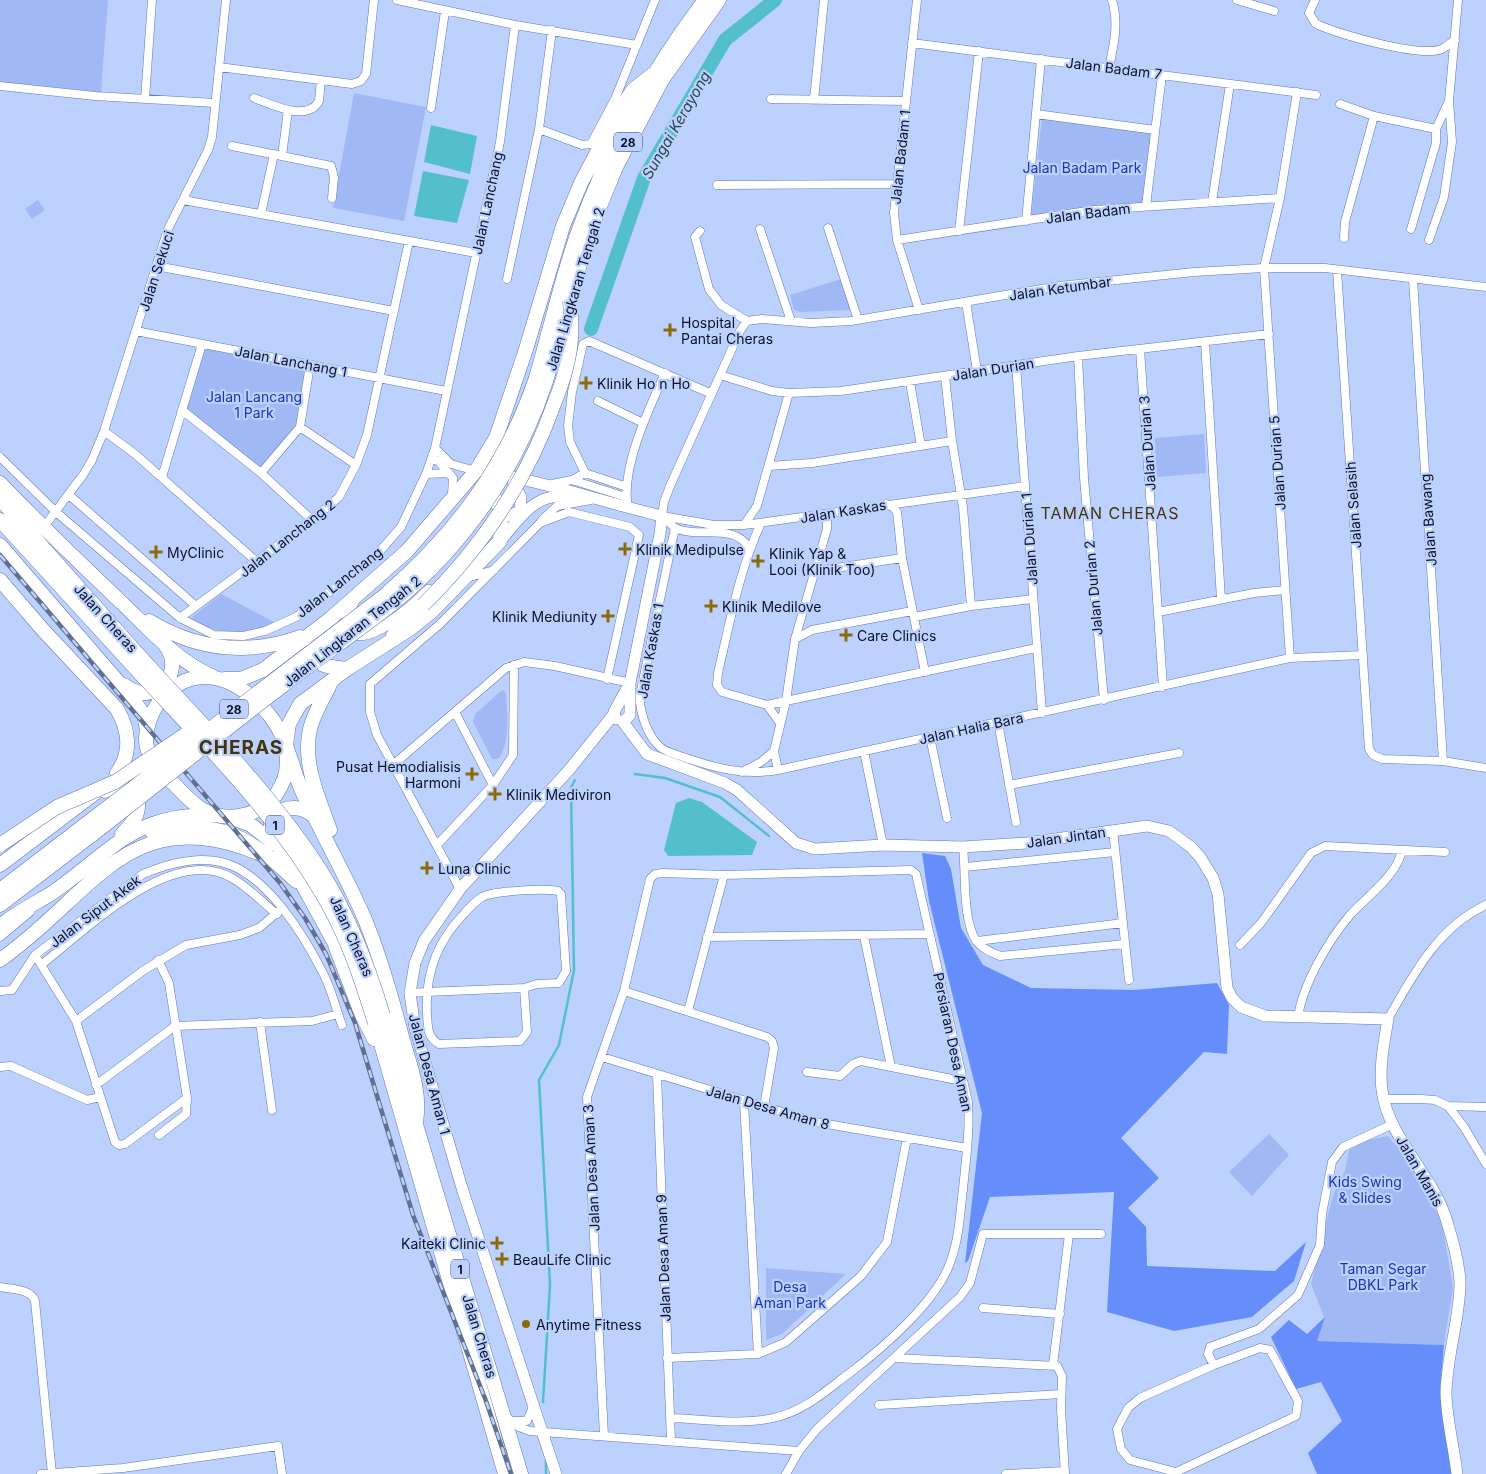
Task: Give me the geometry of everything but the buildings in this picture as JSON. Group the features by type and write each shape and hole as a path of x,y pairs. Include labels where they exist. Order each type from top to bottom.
{"highway":[{"name":"Jalan Lingkaran Tengah 2","path":"0,890 384,596 438,546 474,501 513,436 526,408 578,233 603,169 629,116 653,74 705,0"},
{"name":"Jalan Lingkaran Tengah 2","path":"0,905 282,686 391,605 448,551 485,505 523,440 539,404 589,233 616,167 662,80 719,0"},
{"path":"77,808 136,756 154,711 165,694 180,683 190,680 253,676 330,619 407,552 476,471 496,438 526,349 563,226 581,183 618,112 633,90 653,74"},
{"path":"391,639 404,621 449,579 481,543 541,442 562,383 572,340 570,300"},
{"path":"0,483 43,528 159,638 189,664 245,690 257,701 274,722 316,818 365,921 388,983 418,1094 416,1122"},
{"path":"0,926 52,892 113,844 136,830 163,820 178,817 253,813 274,797 286,776 290,724 296,710 307,698 391,639 411,628 432,611 500,541 501,508 490,494 482,492 463,496 446,506"},
{"name":"Jalan Cheras","path":"0,498 252,796 294,851 328,905 379,1019 416,1122 508,1418 521,1474"},
{"name":"Jalan Cheras","path":"0,520 130,654"},
{"path":"0,545 141,709 144,715 147,751 161,772 196,805 251,825 306,892 334,942 371,1037 382,1046"},
{"path":"0,580 43,630 117,709 123,720 128,745 126,759 117,773"},
{"path":"129,610 195,643 227,649 270,645 311,633"},
{"path":"330,619 314,640 312,646 314,658 323,665 347,669"},
{"path":"107,670 136,692 148,693 156,691 169,678 172,666 170,652 159,638"},
{"path":"333,680 312,721 308,753 314,782 348,883"},
{"path":"0,845 58,808 115,782 205,722 242,703"},
{"path":"2,862 77,808 112,787 127,788 134,793 138,805 134,819 113,844"},
{"path":"274,852 270,830 271,822 279,812 301,808 316,818"},
{"path":"113,844 165,829 212,828 274,852"},
{"path":"0,960 113,862 137,848 180,838 231,843 274,852"},
{"name":"Jalan Cheras","path":"379,1019 382,1046 505,1474"}],"street":[{"path":"145,99 152,0"},
{"name":"Jalan Sekuci","path":"43,528 69,495 92,460 104,431 168,229 208,150 226,0"},
{"path":"219,67 352,84 361,81 366,74 374,0"},
{"path":"397,0 431,4 444,10 515,25 637,45"},
{"path":"539,129 582,145 591,144 615,99 655,0"},
{"path":"814,100 824,0"},
{"name":"Jalan Badam 1","path":"917,0 894,213 897,240 919,310"},
{"path":"1237,0 1274,11"},
{"path":"1315,0 1309,13 1316,24 1356,38 1420,51 1441,49 1455,40"},
{"path":"1429,240 1444,197 1450,151 1452,116 1449,101 1458,0"},
{"path":"1108,68 1115,42 1116,12 1113,4"},
{"path":"431,108 444,10"},
{"name":"Jalan Lanchang","path":"2,463 180,618 214,634 242,636 265,631 291,620 373,559 401,527 426,474 435,448 503,124 515,25"},
{"path":"507,279 539,129 552,30"},
{"name":"Jalan Badam 7","path":"912,43 1316,95"},
{"path":"959,231 979,51"},
{"path":"1026,221 1041,59"},
{"path":"1146,206 1162,75"},
{"path":"254,98 288,110 304,110 315,106 319,101 322,80"},
{"path":"1212,202 1230,84"},
{"path":"0,86 145,99 215,103"},
{"name":"Jalan Durian 5","path":"1290,658 1264,268 1280,198 1296,92"},
{"path":"772,99 906,101"},
{"path":"1411,229 1436,143 1436,129 1449,101"},
{"path":"1340,104 1374,116 1436,129"},
{"path":"261,214 278,155 288,110"},
{"path":"1036,114 1156,130"},
{"path":"1344,238 1345,222 1374,116"},
{"path":"232,146 332,166 334,177 332,198"},
{"path":"717,185 896,184"},
{"name":"Jalan Badam","path":"897,240 1094,210 1280,198"},
{"path":"183,200 476,253"},
{"path":"828,228 858,320"},
{"path":"760,230 791,321"},
{"path":"630,683 615,711 616,719 628,717 630,683 660,534 664,502 740,331 747,321 721,305 709,290 695,238 700,231"},
{"name":"Jalan Lanchang 2","path":"180,618 257,562 339,497 356,465 367,435 408,241"},
{"path":"156,266 394,311"},
{"name":"Jalan Ketumbar","path":"747,321 762,319 791,321 858,320 1101,281 1295,266 1486,287"},
{"name":"Jalan Selasih","path":"1337,270 1367,741 1373,755 1382,759 1443,761"},
{"name":"Jalan Bawang","path":"1414,279 1443,761"},
{"path":"966,302 977,371"},
{"name":"Jalan Lanchang 1","path":"136,331 446,391"},
{"name":"Jalan Durian","path":"720,375 762,388 789,393 841,391 1078,356 1269,334"},
{"path":"627,487 585,473 570,442 568,426 572,392 583,344 589,341 712,394"},
{"path":"1205,342 1221,599"},
{"path":"162,477 202,344"},
{"name":"Jalan Durian 3","path":"1140,349 1163,687"},
{"name":"Jalan Durian 2","path":"1078,356 1084,478 1104,700"},
{"path":"261,473 300,427 310,365"},
{"name":"Jalan Durian 1","path":"1016,365 1042,713"},
{"path":"572,480 627,503 627,487 632,456 643,423 665,373"},
{"path":"945,376 952,441 963,507 971,606"},
{"path":"910,382 921,446"},
{"path":"744,525 757,506 770,466 789,393"},
{"path":"598,401 643,423"},
{"path":"182,410 261,473 312,520"},
{"path":"300,427 356,465"},
{"path":"104,431 162,477 257,562"},
{"path":"770,466 812,463 952,441"},
{"path":"435,448 451,464 476,471"},
{"path":"432,458 449,472 453,484 446,506"},
{"name":"Jalan Kaskas","path":"476,471 510,476 602,498 613,504 627,503 662,516 714,524 744,525 906,501 1025,486"},
{"path":"426,474 449,472"},
{"path":"547,485 572,480 585,473"},
{"path":"510,476 521,497 523,512"},
{"path":"69,495 196,606"},
{"path":"500,541 523,512 541,500 552,496 613,504"},
{"path":"460,889 377,735 370,712 370,684 440,624 557,506 591,500"},
{"path":"897,512 906,501"},
{"path":"886,504 893,507 897,512 902,558 925,672"},
{"path":"757,506 761,523 749,549 717,684 722,692 767,705 1036,648"},
{"path":"356,597 347,618 349,630 362,636 374,632 420,599 501,518 523,512"},
{"path":"540,523 569,512 630,527 639,536 607,679"},
{"path":"778,770 774,751 786,701 795,639 828,529 826,514"},
{"name":"Jalan Kaskas","path":"662,516 675,528"},
{"path":"675,528 737,536 746,543 749,549"},
{"name":"Jalan Kaskas 1","path":"675,528 640,695 641,712 654,738 665,750 711,767 740,773 778,770"},
{"path":"816,571 902,558"},
{"path":"464,579 482,572 494,570"},
{"path":"1158,612 1221,599 1285,590"},
{"path":"795,639 812,630 913,614 1033,599"},
{"name":"Jalan Halia Bara","path":"778,770 1290,658 1363,655"},
{"path":"394,764 498,674 514,665 524,662 555,666 630,683"},
{"path":"437,845 493,785 513,754 514,665"},
{"path":"767,705 780,723"},
{"name":"Jalan Desa Aman 1","path":"556,1474 462,1188 415,1028 410,993 415,963 424,941 460,889 568,770 615,711"},
{"path":"455,712 493,785"},
{"name":"Jalan Jintan","path":"628,717 643,749 653,757 725,783 736,790 796,843 804,847 815,849 883,845 964,847 1046,841 1137,827 1158,828 1168,831 1191,847 1208,868 1218,894 1225,976 1232,998 1251,1013 1265,1016 1388,1019"},
{"path":"998,722 1016,822"},
{"path":"930,737 947,818"},
{"path":"740,773 761,762 774,751"},
{"path":"864,751 883,845"},
{"path":"1010,785 1179,753"},
{"path":"1443,761 1486,768"},
{"path":"1113,830 1129,980"},
{"path":"1240,945 1261,923 1311,853 1318,848 1325,846 1445,852"},
{"path":"964,847 969,925 977,941 987,951 1000,956 1126,944"},
{"path":"1298,1017 1304,991 1325,952 1349,917 1397,864 1402,850"},
{"name":"Jalan Jintan","path":"965,867 1115,852"},
{"name":"Jalan Siput Akek","path":"0,991 12,990 35,955 143,874 162,866 181,862 208,860 222,862 255,880 280,911 324,976 342,1025"},
{"path":"42,965 118,905 154,881 177,874 201,870 217,872 233,878 280,911 259,928 240,934 186,945 158,960 76,1021"},
{"name":"Persiaran Desa Aman","path":"671,1418 752,1421 777,1417 810,1404 870,1358 923,1306 945,1275 954,1251 959,1224 970,1130 968,1102 916,874 912,870 724,874"},
{"name":"Jalan Desa Aman 3","path":"604,1436 587,1109 588,1097 624,991 650,879 654,874 662,873 724,874"},
{"path":"688,1011 724,874"},
{"path":"410,993 426,992 524,988 534,984 559,983 564,979 566,971 562,894 558,891 488,894 481,898 450,929 440,944 426,992 429,1033 432,1040 439,1044 520,1040 527,1032 524,988"},
{"path":"0,937 52,892"},
{"path":"1388,1019 1421,962 1441,938 1467,915 1486,905"},
{"path":"977,941 1123,923"},
{"path":"707,937 929,934"},
{"path":"864,936 891,1067"},
{"path":"35,955 76,1021 115,1142 119,1145 125,1144 186,1098"},
{"path":"158,960 169,983 186,1098 186,1114 159,1135"},
{"path":"624,991 767,1037 772,1041 774,1048 764,1107"},
{"path":"96,1085 175,1026 312,1020 338,1014"},
{"name":"Jalan Manis","path":"1388,1019 1381,1070 1384,1099 1393,1124 1436,1195 1447,1220 1457,1260 1460,1281 1446,1395 1457,1474"},
{"path":"260,1022 272,1110"},
{"name":"Jalan Desa Aman 8","path":"602,1057 744,1102 815,1122 967,1148"},
{"path":"807,1072 840,1076 853,1064 861,1061 962,1081"},
{"path":"0,1067 10,1066 87,1100 100,1097"},
{"name":"Jalan Desa Aman 9","path":"656,1075 671,1441"},
{"path":"1384,1099 1435,1100 1448,1106 1486,1107"},
{"path":"744,1102 758,1354"},
{"path":"1448,1106 1464,1127 1486,1164"},
{"path":"1214,1365 1208,1354 1210,1347 1259,1329 1298,1295 1320,1245 1322,1214 1332,1162 1343,1147 1393,1124"},
{"path":"667,1358 758,1354 786,1342 861,1276 887,1242 907,1138"},
{"path":"786,1474 799,1451 817,1429 960,1297 970,1283 983,1234 1101,1234"},
{"path":"1006,1474 1065,1472 1061,1394 1062,1376 1055,1366 1069,1234"},
{"path":"0,1287 28,1293 35,1301 52,1474"},
{"path":"983,1308 1060,1314"},
{"path":"1260,1348 1270,1350 1298,1401 1296,1416 1176,1472 1130,1460 1121,1449 1117,1430 1128,1408 1140,1398 1214,1365 1260,1348"},
{"path":"895,1358 1055,1366"},
{"path":"879,1404 1061,1394"},
{"path":"508,1418 527,1420 533,1407"},
{"path":"508,1418 525,1429 541,1431 799,1451"},
{"path":"549,1453 550,1444 562,1433"},
{"path":"41,1474 123,1471 278,1446 282,1474"}],"green space":[{"path":"0,0 108,0 101,92 0,82"},
{"path":"354,93 426,107 404,221 333,208"},
{"name":"Jalan Badam Park","path":"1042,117 1155,130 1146,206 1031,218"},
{"path":"38,200 45,210 32,219 25,209"},
{"path":"841,279 851,310 800,312 794,310 790,295"},
{"name":"Jalan Lancang 1 Park","path":"202,344 310,365 300,427 261,473 182,410"},
{"path":"1204,434 1206,473 1156,477 1155,438"},
{"path":"221,594 276,623 255,631 232,632 210,628 191,618"},
{"path":"502,690 506,692 507,736 498,759 492,759 473,722 475,714"},
{"path":"1269,1134 1289,1155 1252,1196 1229,1172"},
{"name":"Taman Segar DBKL Park","path":"1388,1136 1419,1172 1442,1224 1453,1287 1444,1345 1317,1341 1324,1317 1311,1284 1333,1195 1345,1171 1349,1150 1367,1140"},
{"name":"Desa Aman Park","path":"766,1268 846,1274 782,1334 766,1340"}],"shaded area":[{"path":"431,125 477,136 470,174 424,162"},
{"path":"423,171 469,180 457,223 414,216"},
{"path":"689,798 702,802 757,842 752,855 668,856 664,850 676,803"},
{"path":"922,853 945,856 951,869 961,928 983,965 1031,988 1134,990 1217,983 1229,1005 1227,1054 1204,1052 1121,1138 1159,1178 1128,1208 1146,1227 1147,1266 1275,1271 1306,1242 1294,1281 1252,1317 1174,1331 1107,1312 1114,1192 990,1197 968,1261 965,1263 982,1113 929,901"},
{"path":"1325,1317 1317,1341 1444,1345 1440,1390 1454,1474 1317,1474 1308,1453 1342,1421 1321,1382 1296,1389 1271,1337 1289,1320 1307,1334"}],"waterway":[{"name":"Sungai Kerayong","path":"591,329 644,178 725,40 775,0"},
{"path":"635,774 665,778 720,797 769,836"},
{"path":"543,1402 550,1285 539,1080 559,1045 574,970 571,788 575,780"},
{"path":"546,1461 546,1474"}],"railway":[{"path":"0,555 280,883 305,918 326,954 355,1023 413,1215 486,1401 511,1474"}],"place":[{"name":"Hospital Pantai Cheras","path":"670,330"},
{"name":"Klinik Ho n Ho","path":"586,383"},
{"name":"Klinik Medipulse","path":"625,549"},
{"name":"MyClinic","path":"156,552"},
{"name":"Klinik Yap & Looi (Klinik Too)","path":"758,561"},
{"name":"Klinik Medilove","path":"711,606"},
{"name":"Klinik Mediunity","path":"608,616"},
{"name":"Care Clinics","path":"846,635"},
{"name":"Pusat Hemodialisis Harmoni","path":"472,774"},
{"name":"Klinik Mediviron","path":"495,794"},
{"name":"Luna Clinic","path":"427,868"},
{"name":"Kaiteki Clinic","path":"497,1243"},
{"name":"BeauLife Clinic","path":"502,1259"},
{"name":"Anytime Fitness","path":"526,1324"}],"district":[{"name":"TAMAN CHERAS","path":"1110,513"},
{"name":"CHERAS","path":"241,747"}],"park label":[{"name":"Kids Swing & Slides","path":"1365,1190"}]}
